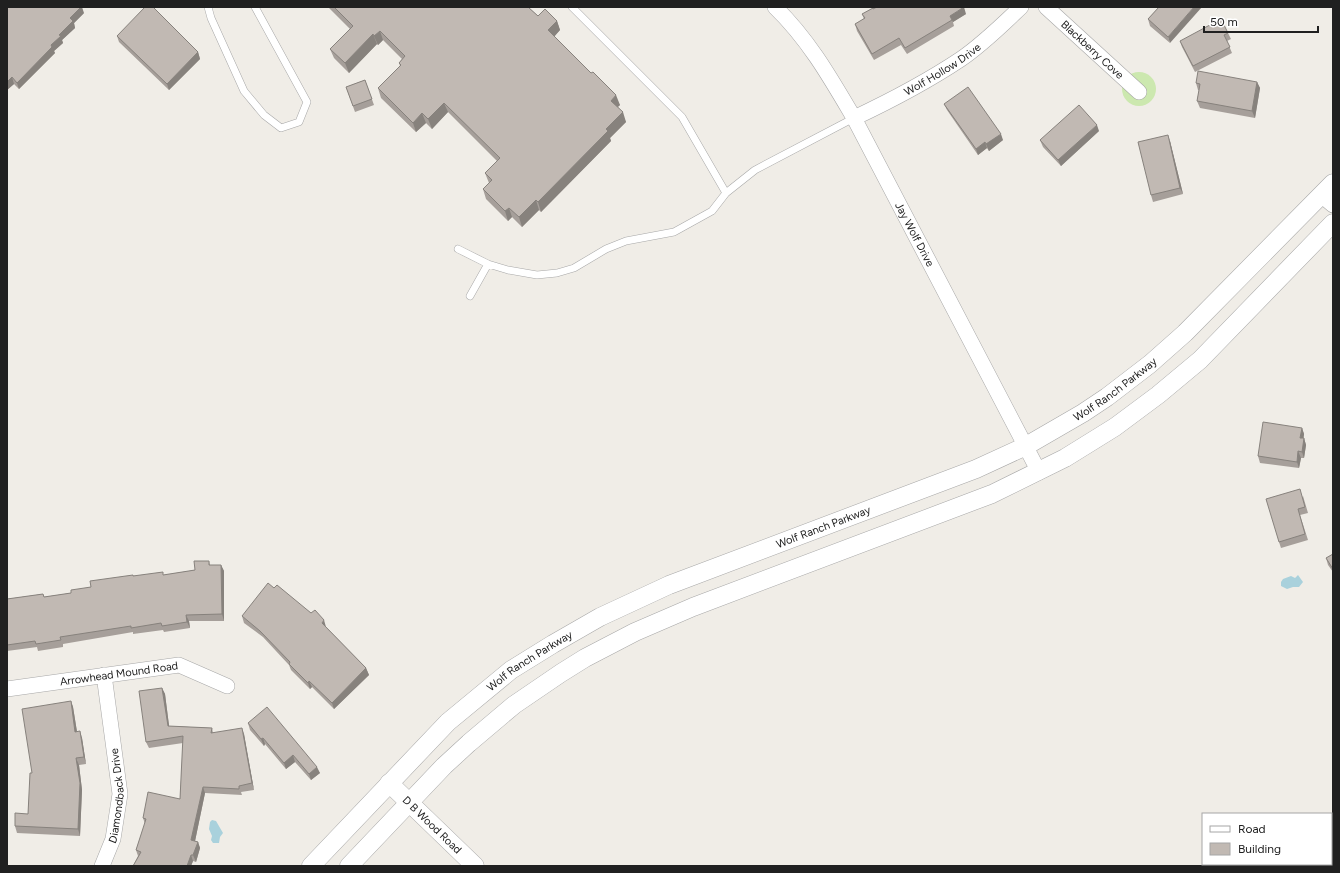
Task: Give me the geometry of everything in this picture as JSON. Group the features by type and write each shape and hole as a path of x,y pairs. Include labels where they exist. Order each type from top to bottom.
{"street":[{"name":"Jay Wolf Drive","path":"775,7 809,45 821,62 854,118 1039,472"},
{"name":"Wolf Hollow Drive","path":"854,118 931,77 962,58 985,40 1021,7"},
{"name":"Blackberry Cove","path":"1046,7 1139,92"},
{"name":"Wolf Ranch Parkway","path":"311,866 448,722 493,684 531,657 600,617 669,585 976,469 1026,446 1083,413 1150,364 1190,328 1329,194"},
{"path":"349,866 444,766 469,743 514,705 561,673 610,644 693,607 968,503 1039,472 1065,458 1114,427 1181,377 1219,341 1333,223"},
{"name":"Arrowhead Mound Road","path":"7,689 178,665 227,686"},
{"name":"Diamondback Drive","path":"102,866 113,839 120,794 104,675"},
{"name":"D B Wood Road","path":"389,783 475,866"}],"lane":[{"path":"208,7 211,18 244,91 264,115 281,128 299,122 307,102 255,7"},
{"path":"572,7 682,117 726,193"},
{"path":"458,249 488,264 508,270 537,275 557,273 574,268 606,249 626,241 674,232 712,211 726,193 755,170 854,118"},
{"path":"470,296 488,264"}],"green space":[{"path":"1136,72 1142,72 1151,77 1155,83 1155,95 1151,101 1142,106 1136,106 1127,101 1122,92 1122,86 1127,77"}],"water":[{"path":"1298,575 1303,582 1299,587 1287,589 1281,586 1283,579 1291,576 1295,578"},
{"path":"212,820 216,821 223,833 220,837 219,843 213,843 211,840 212,836 209,829 210,822"}],"building":[{"path":"7,7 81,7 70,18 73,21 59,35 61,36 51,45 52,47 17,83 12,77 7,82"},
{"path":"145,7 153,7 198,52 167,84 117,36"},
{"path":"334,7 528,7 538,16 545,9 557,21 548,30 591,73 593,72 616,95 611,101 623,112 606,129 608,131 538,202 536,200 519,217 509,208 505,211 483,189 492,180 485,173 500,158 444,103 428,119 422,113 413,123 378,88 401,65 399,63 405,56 380,31 374,36 373,34 345,63 330,49 353,26"},
{"path":"877,7 964,7 950,16 952,20 905,48 899,38 872,54 855,24 865,18 862,14"},
{"path":"1159,7 1194,7 1168,37 1148,19"},
{"path":"1221,19 1228,33 1224,35 1230,47 1193,66 1180,41"},
{"path":"1198,71 1257,82 1252,111 1197,101 1200,84 1196,83"},
{"path":"365,80 372,99 353,106 346,87"},
{"path":"968,87 1001,134 986,144 985,142 976,149 944,104"},
{"path":"1079,105 1097,125 1058,160 1040,140"},
{"path":"1168,135 1180,188 1151,195 1138,142"},
{"path":"1263,422 1302,428 1300,438 1304,438 1302,452 1298,451 1297,462 1258,456"},
{"path":"1300,489 1305,507 1298,509 1305,534 1279,542 1266,499"},
{"path":"1333,554 1333,569 1326,558"},
{"path":"194,561 209,561 209,565 221,565 222,614 186,615 187,622 162,626 161,623 131,628 131,626 60,637 61,640 36,644 35,641 7,645 7,599 43,594 44,597 71,593 71,590 91,587 90,581 163,572 163,575 195,570"},
{"path":"268,583 274,588 277,585 311,613 315,610 324,620 322,623 366,668 332,703 309,681 308,683 260,631 242,616"},
{"path":"162,688 168,726 212,728 211,733 242,728 252,783 239,786 239,789 203,787 191,840 198,842 187,866 133,866 141,852 136,850 146,819 143,818 148,792 180,799 183,736 146,742 139,691"},
{"path":"71,701 75,732 80,731 84,757 76,758 80,783 78,829 15,826 15,813 28,814 30,773 32,773 22,709"},
{"path":"267,707 317,767 309,774 293,755 284,763 248,723"}]}
